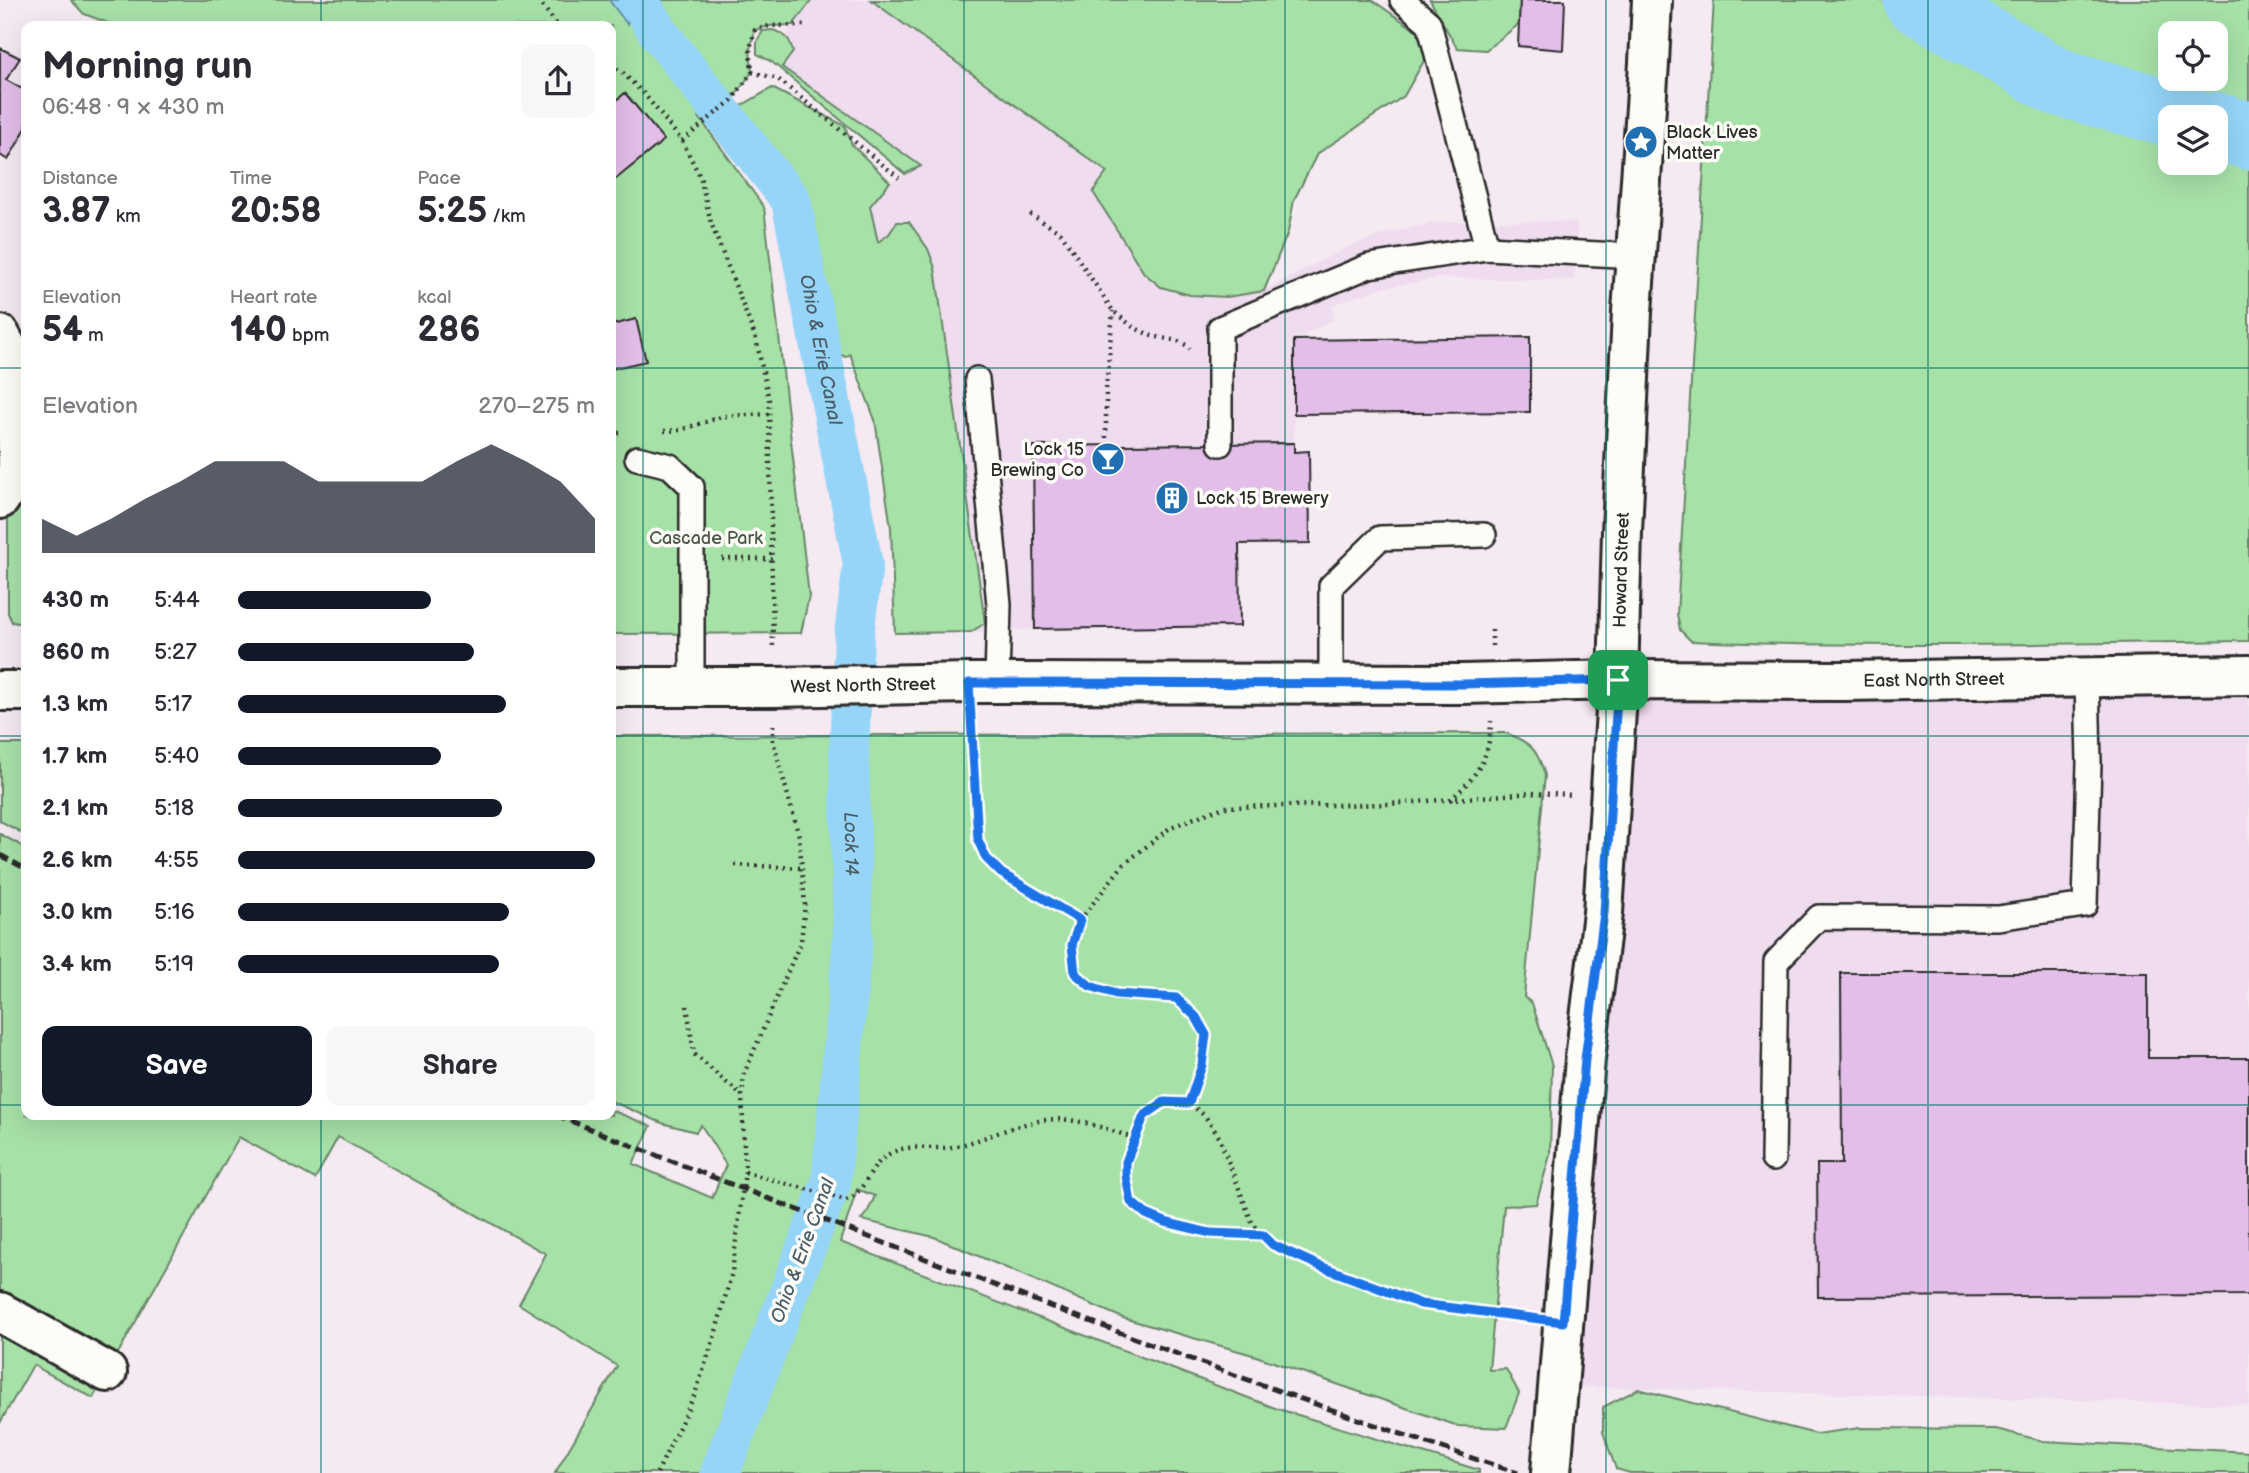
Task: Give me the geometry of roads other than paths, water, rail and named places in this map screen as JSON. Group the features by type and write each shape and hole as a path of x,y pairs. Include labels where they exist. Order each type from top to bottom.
{"street":[{"name":"Howard Street","path":"1551,1473 1585,1059 1604,913 1618,680 1622,518 1651,0"},
{"path":"0,335 15,362 15,484"},
{"name":"East North Street","path":"1618,680 1843,681 2249,675"},
{"name":"West North Street","path":"616,687 692,686 774,704 931,684 1462,684 1618,680"},
{"path":"0,691 21,691"},
{"path":"0,1312 107,1372"}],"lane":[{"path":"1402,0 1429,23 1488,248"},
{"path":"1220,444 1220,328 1369,266 1488,248 1636,256"},
{"path":"977,379 999,604 983,683"},
{"path":"637,458 670,466 692,487 692,686"},
{"path":"1331,684 1331,586 1380,538 1484,535"},
{"path":"1773,1159 1776,962 1819,917 1998,918 2085,905 2089,761 2087,679"}],"water":[{"path":"609,0 635,0 627,24"}],"waterway":[{"name":"Ohio & Erie Canal","path":"639,0 657,31 791,200 863,564 854,635 849,751 853,936 831,1183 720,1473"},
{"path":"1917,0 2058,82 2158,110"},
{"path":"2228,130 2249,136"}],"railway":[{"path":"0,855 21,866"},
{"path":"568,1120 1147,1343 1518,1473"}],"place":[{"name":"Black Lives Matter","path":"1641,142"},
{"name":"Lock 15 Brewing Co","path":"1108,459"},
{"name":"Lock 15 Brewery","path":"1172,498"}],"park label":[{"name":"Cascade Park","path":"706,538"}],"water label":[{"name":"Lock 14","path":"851,844"}]}
